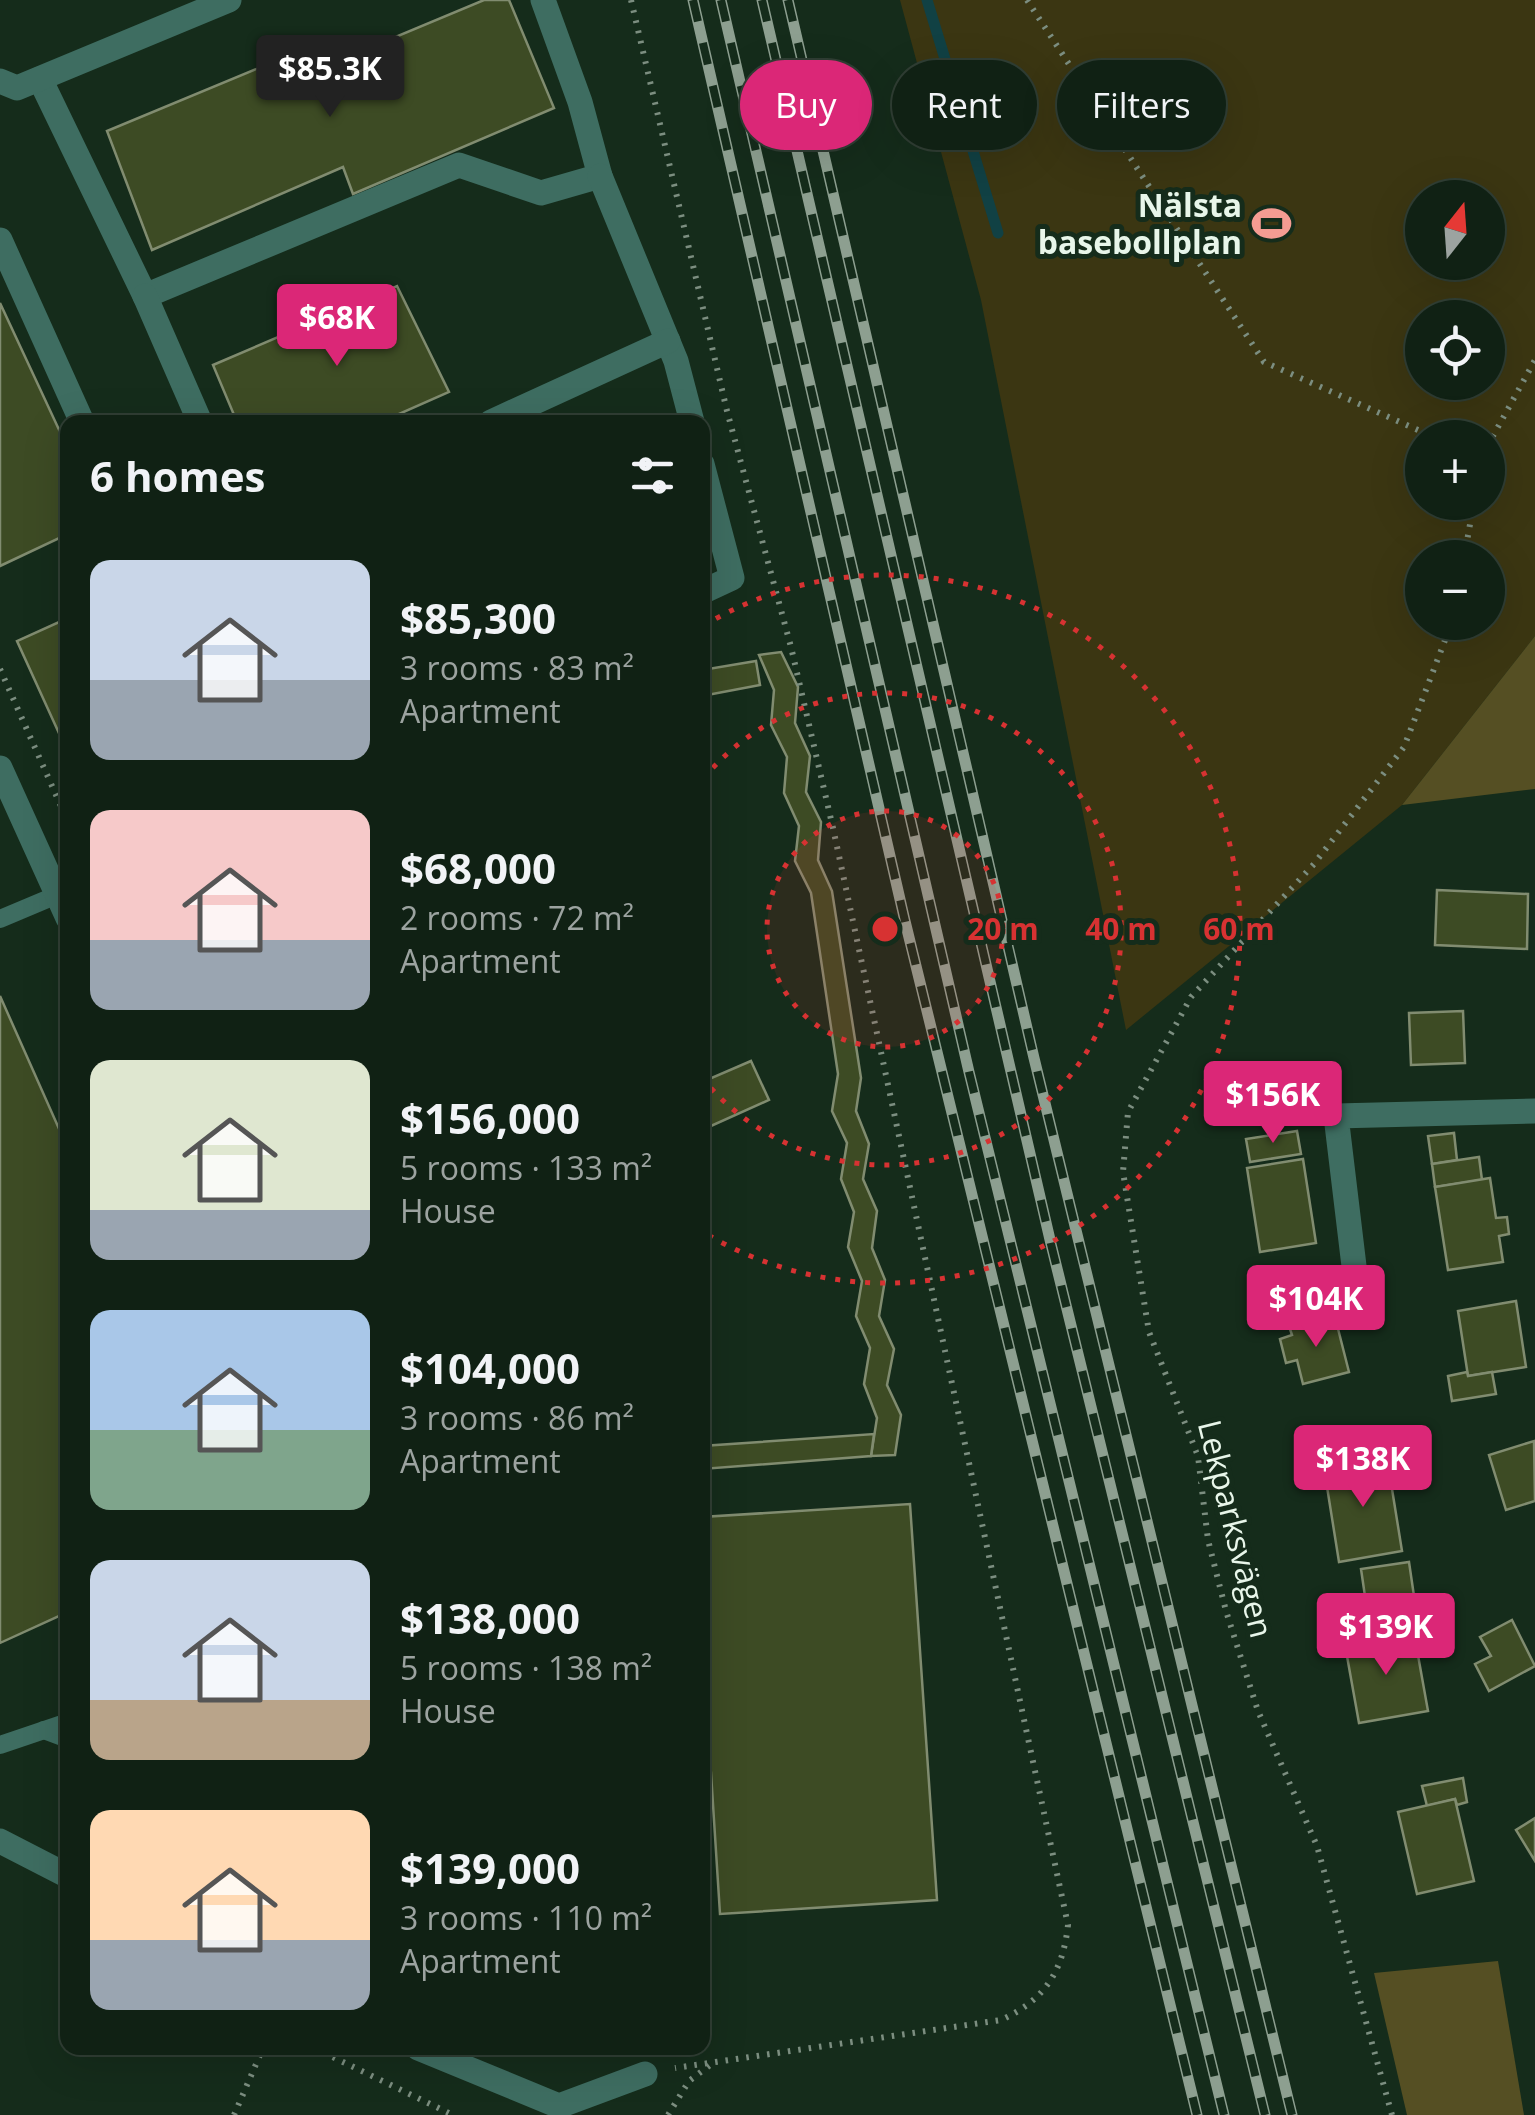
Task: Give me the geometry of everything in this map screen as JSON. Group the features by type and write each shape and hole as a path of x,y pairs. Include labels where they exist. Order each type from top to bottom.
{"street":[{"path":"0,81 17,88 230,0"},
{"path":"543,0 580,102 600,176 668,341 690,415"},
{"path":"40,79 145,296 197,415"},
{"path":"145,296 459,165 541,194 600,176"},
{"path":"0,240 79,415"},
{"path":"506,415 668,341"},
{"path":"710,494 732,578 710,588"},
{"path":"0,768 60,893"},
{"path":"1354,1266 1336,1116 1535,1111"},
{"path":"0,1841 60,1872"},
{"path":"435,2055 559,2106 645,2074"}],"lane":[{"path":"0,919 60,902"},
{"path":"0,1745 60,1725"},
{"path":"44,1730 60,1737"}],"path":[{"path":"631,0 728,411 792,647 1068,1925 1064,1960 1036,1999 1002,2020 645,2074"},
{"path":"1028,0 1264,362 1405,424"},
{"path":"1503,420 1535,360"},
{"name":"Lekparksvägen","path":"1392,2115 1317,1846 1258,1711 1226,1611 1208,1540 1198,1456 1148,1332 1123,1172 1128,1112 1190,997 1314,864 1404,746 1445,640"},
{"path":"0,669 60,804"},
{"path":"234,2115 260,2055"},
{"path":"329,2055 453,2115"},
{"path":"668,2115 690,2081 716,2061"}],"shaded area":[{"path":"900,0 1535,0 1535,636 1402,805 1126,1030 981,300 940,150 1037,150 1037,60 916,60"},
{"path":"1535,636 1535,789 1402,805"},
{"path":"1498,1961 1524,2115 1407,2115 1374,1973"}],"building":[{"path":"484,0 509,0 554,108 353,194 343,167 152,250 107,131 307,48 319,69"},
{"path":"397,286 449,392 397,415 234,415 213,365"},
{"path":"0,303 60,432 60,538 0,566"},
{"path":"60,622 60,735 17,641"},
{"path":"781,652 798,687 795,723 810,756 806,792 821,822 818,860 832,891 861,1078 856,1111 869,1144 863,1179 877,1211 872,1248 885,1280 879,1316 894,1349 887,1385 901,1415 895,1455 871,1456 877,1418 864,1384 870,1348 856,1316 862,1281 848,1247 854,1212 841,1179 847,1143 832,1111 838,1074 811,893 795,861 799,826 784,793 787,757 771,725 774,690 759,655"},
{"path":"756,661 760,685 710,694 710,669"},
{"path":"1437,890 1528,894 1527,949 1435,945"},
{"path":"0,996 60,1131 60,1616 0,1643"},
{"path":"1463,1011 1465,1063 1411,1065 1409,1013"},
{"path":"751,1061 769,1100 710,1126 710,1079"},
{"path":"1297,1131 1301,1154 1250,1162 1246,1139"},
{"path":"1454,1133 1457,1160 1432,1164 1428,1136"},
{"path":"1479,1157 1482,1180 1435,1187 1432,1164"},
{"path":"1303,1159 1316,1243 1260,1252 1247,1168"},
{"path":"1490,1178 1496,1218 1507,1217 1509,1234 1499,1236 1503,1262 1448,1270 1435,1187"},
{"path":"1516,1301 1526,1367 1468,1376 1458,1311"},
{"path":"1335,1317 1349,1372 1303,1384 1297,1360 1286,1363 1280,1339 1292,1335 1290,1329"},
{"path":"1467,1372 1468,1376 1492,1372 1496,1394 1452,1401 1448,1376"},
{"path":"874,1434 871,1456 710,1468 710,1445"},
{"path":"1534,1441 1535,1501 1506,1510 1489,1455"},
{"path":"1387,1458 1402,1551 1339,1562 1324,1468"},
{"path":"910,1504 937,1900 720,1914 710,1773 710,1516"},
{"path":"1409,1562 1414,1596 1366,1603 1361,1569"},
{"path":"1512,1620 1535,1666 1489,1691 1475,1664 1491,1656 1480,1637"},
{"path":"1414,1633 1428,1711 1359,1723 1345,1645"},
{"path":"1463,1778 1467,1802 1457,1805 1455,1799 1427,1806 1422,1786"},
{"path":"1455,1799 1474,1881 1417,1894 1398,1812"},
{"path":"1535,1818 1535,1861 1516,1830"}],"waterway":[{"path":"927,0 998,233"}],"railway":[{"path":"693,0 905,921 1197,2115"},
{"path":"721,0 969,1072 1224,2115"},
{"path":"762,0 1051,1244 1265,2115"},
{"path":"788,0 1034,1058 1292,2115"}],"place":[{"name":"Nälsta basebollplan","path":"1272,224"}]}
